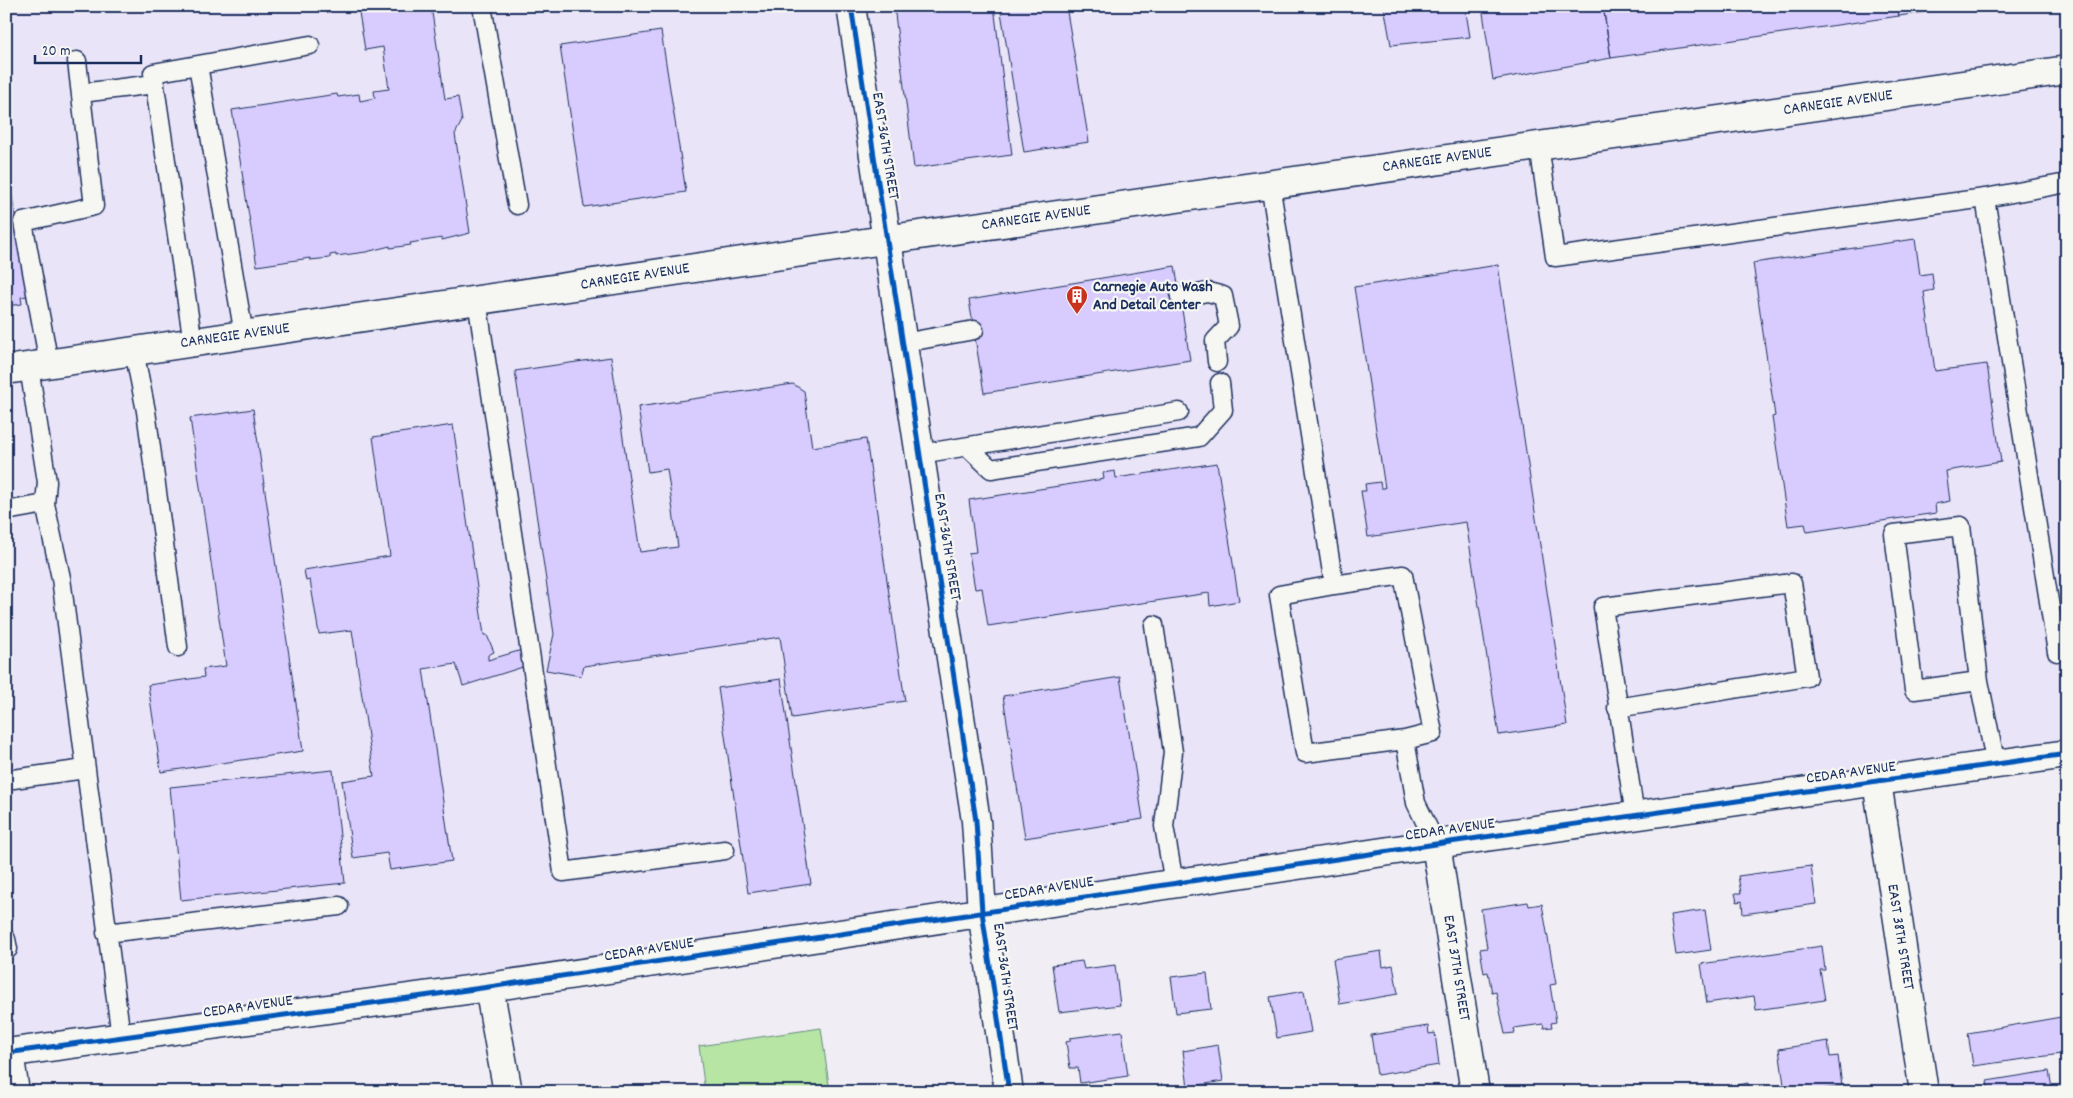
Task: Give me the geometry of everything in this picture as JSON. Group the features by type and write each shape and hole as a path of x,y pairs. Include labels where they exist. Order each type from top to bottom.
{"street":[{"name":"EAST 36TH STREET","path":"850,6 976,821 982,912 1009,1092"},
{"name":"CARNEGIE AVENUE","path":"28,367 887,239 2067,70"},
{"name":"CEDAR AVENUE","path":"8,1053 489,987 1436,844 2067,754"},
{"name":"EAST 38TH STREET","path":"1877,782 1924,1092"},
{"name":"EAST 37TH STREET","path":"1436,844 1475,1092"},
{"path":"489,987 508,1092"},
{"path":"8,1053 15,1092"}],"lane":[{"path":"482,6 517,205"},
{"path":"193,343 153,73 310,45"},
{"path":"77,61 94,206 23,222 28,367 47,482 45,504 60,578 106,933 122,1037"},
{"path":"198,65 244,335"},
{"path":"81,92 154,84"},
{"path":"1539,145 1555,257 1985,198 2067,183"},
{"path":"1270,184 1334,585"},
{"path":"1985,198 2057,652 2067,650"},
{"path":"1180,297 1208,292 1223,296 1229,326 1215,341 1218,362"},
{"path":"477,300 563,872 725,850"},
{"path":"903,343 974,330"},
{"path":"134,352 146,411 178,647"},
{"path":"968,447 992,469 1199,437 1223,410 1220,383"},
{"path":"920,454 1180,412"},
{"path":"6,511 45,504"},
{"path":"1979,682 1914,690 1894,534 1961,526 1979,682 1996,765"},
{"path":"1403,575 1433,733 1405,740 1305,753 1279,594 1334,585 1403,575"},
{"path":"1617,708 1807,677 1792,583 1603,608 1617,708 1635,816"},
{"path":"1154,625 1173,752 1164,826 1174,883"},
{"path":"1405,740 1416,803 1436,844"},
{"path":"6,780 85,769"},
{"path":"106,933 339,906"}],"shaded area":[{"path":"6,6 2067,6 2067,754 6,1053"}],"green space":[{"path":"821,1028 830,1092 705,1092 699,1046"}],"building":[{"path":"358,6 431,6 445,99 458,97 462,121 455,134 470,233 442,240 442,238 410,243 411,245 390,248 390,246 366,252 336,256 336,254 330,255 330,258 310,260 310,258 257,266 232,110 337,94 338,97 359,94 360,101 375,98 374,91 389,89 383,47 365,50"},
{"path":"894,6 994,6 1012,155 914,168"},
{"path":"1000,6 1066,6 1089,142 1024,152"},
{"path":"1384,6 1465,6 1470,37 1391,45"},
{"path":"1482,6 1603,6 1611,58 1493,80"},
{"path":"1603,6 1897,6 1899,16 1611,58"},
{"path":"1897,6 1964,6 1899,16"},
{"path":"661,31 686,192 584,207 560,46"},
{"path":"6,172 9,175 27,296 21,297 22,304 6,306"},
{"path":"1915,239 1920,275 1932,273 1934,290 1924,292 1935,371 1987,364 2001,462 1946,471 1950,501 1935,504 1936,513 1807,532 1805,524 1788,526 1772,417 1775,416 1753,263"},
{"path":"1498,265 1567,725 1499,735 1466,522 1368,537 1361,491 1366,491 1365,484 1380,482 1381,488 1385,488 1354,287"},
{"name":"Carnegie Auto Wash And Detail Center","path":"1175,266 1190,360 984,393 969,300"},
{"path":"611,357 640,552 678,547 667,469 648,472 638,407 793,384 804,391 812,447 866,439 905,701 792,718 780,637 584,666 581,676 546,670 554,634 515,371"},
{"path":"253,409 303,751 161,772 148,685 204,677 203,669 226,666 190,418"},
{"path":"453,425 484,635 487,635 494,652 488,655 488,660 522,650 526,666 463,686 456,664 423,669 452,861 390,870 387,853 353,858 342,781 374,776 352,630 319,634 310,580 306,581 304,570 390,556 373,437"},
{"path":"1217,463 1239,601 1210,606 1209,593 988,626 982,588 975,589 969,553 976,552 969,500 1104,479 1103,473 1115,471 1116,478"},
{"path":"1120,677 1143,819 1025,838 1003,696"},
{"path":"781,679 811,884 748,893 718,688"},
{"path":"333,770 345,883 181,900 170,787"},
{"path":"1811,866 1816,904 1743,914 1742,901 1737,902 1735,893 1741,893 1738,876"},
{"path":"1528,902 1529,906 1542,904 1556,984 1550,985 1556,1022 1551,1023 1552,1027 1544,1028 1543,1024 1514,1028 1515,1033 1505,1034 1496,992 1492,993 1488,972 1484,973 1480,949 1487,948 1481,909"},
{"path":"1705,910 1711,950 1676,955 1670,915"},
{"path":"1822,946 1825,970 1820,970 1825,1000 1756,1010 1754,996 1707,1003 1701,964"},
{"path":"1381,951 1383,967 1393,965 1398,994 1340,1004 1333,959"},
{"path":"1082,961 1084,969 1115,965 1120,1005 1059,1012 1052,965"},
{"path":"1207,973 1211,1009 1176,1013 1171,977"},
{"path":"1304,991 1311,1032 1277,1038 1270,997"},
{"path":"2067,1016 2067,1051 2061,1051 2061,1054 1973,1066 1968,1033"},
{"path":"1428,1026 1429,1034 1435,1033 1439,1065 1377,1075 1371,1035"},
{"path":"1122,1031 1128,1076 1080,1083 1078,1068 1070,1068 1066,1042 1070,1041 1070,1038"},
{"path":"1828,1041 1830,1057 1838,1056 1842,1086 1805,1092 1785,1092 1779,1049"},
{"path":"1218,1045 1223,1081 1188,1087 1183,1051"},
{"path":"2049,1071 2052,1088 2064,1086 2065,1092 1989,1092 1987,1081"},
{"path":"1748,1083 1750,1092 1715,1092 1714,1089"}],"cycle path":[{"path":"851,6 976,821 982,912 1009,1092"},
{"path":"6,1053 489,987 1436,844 2067,754"}],"place":[{"name":"Carnegie Auto Wash And Detail Center","path":"1077,315"}]}
